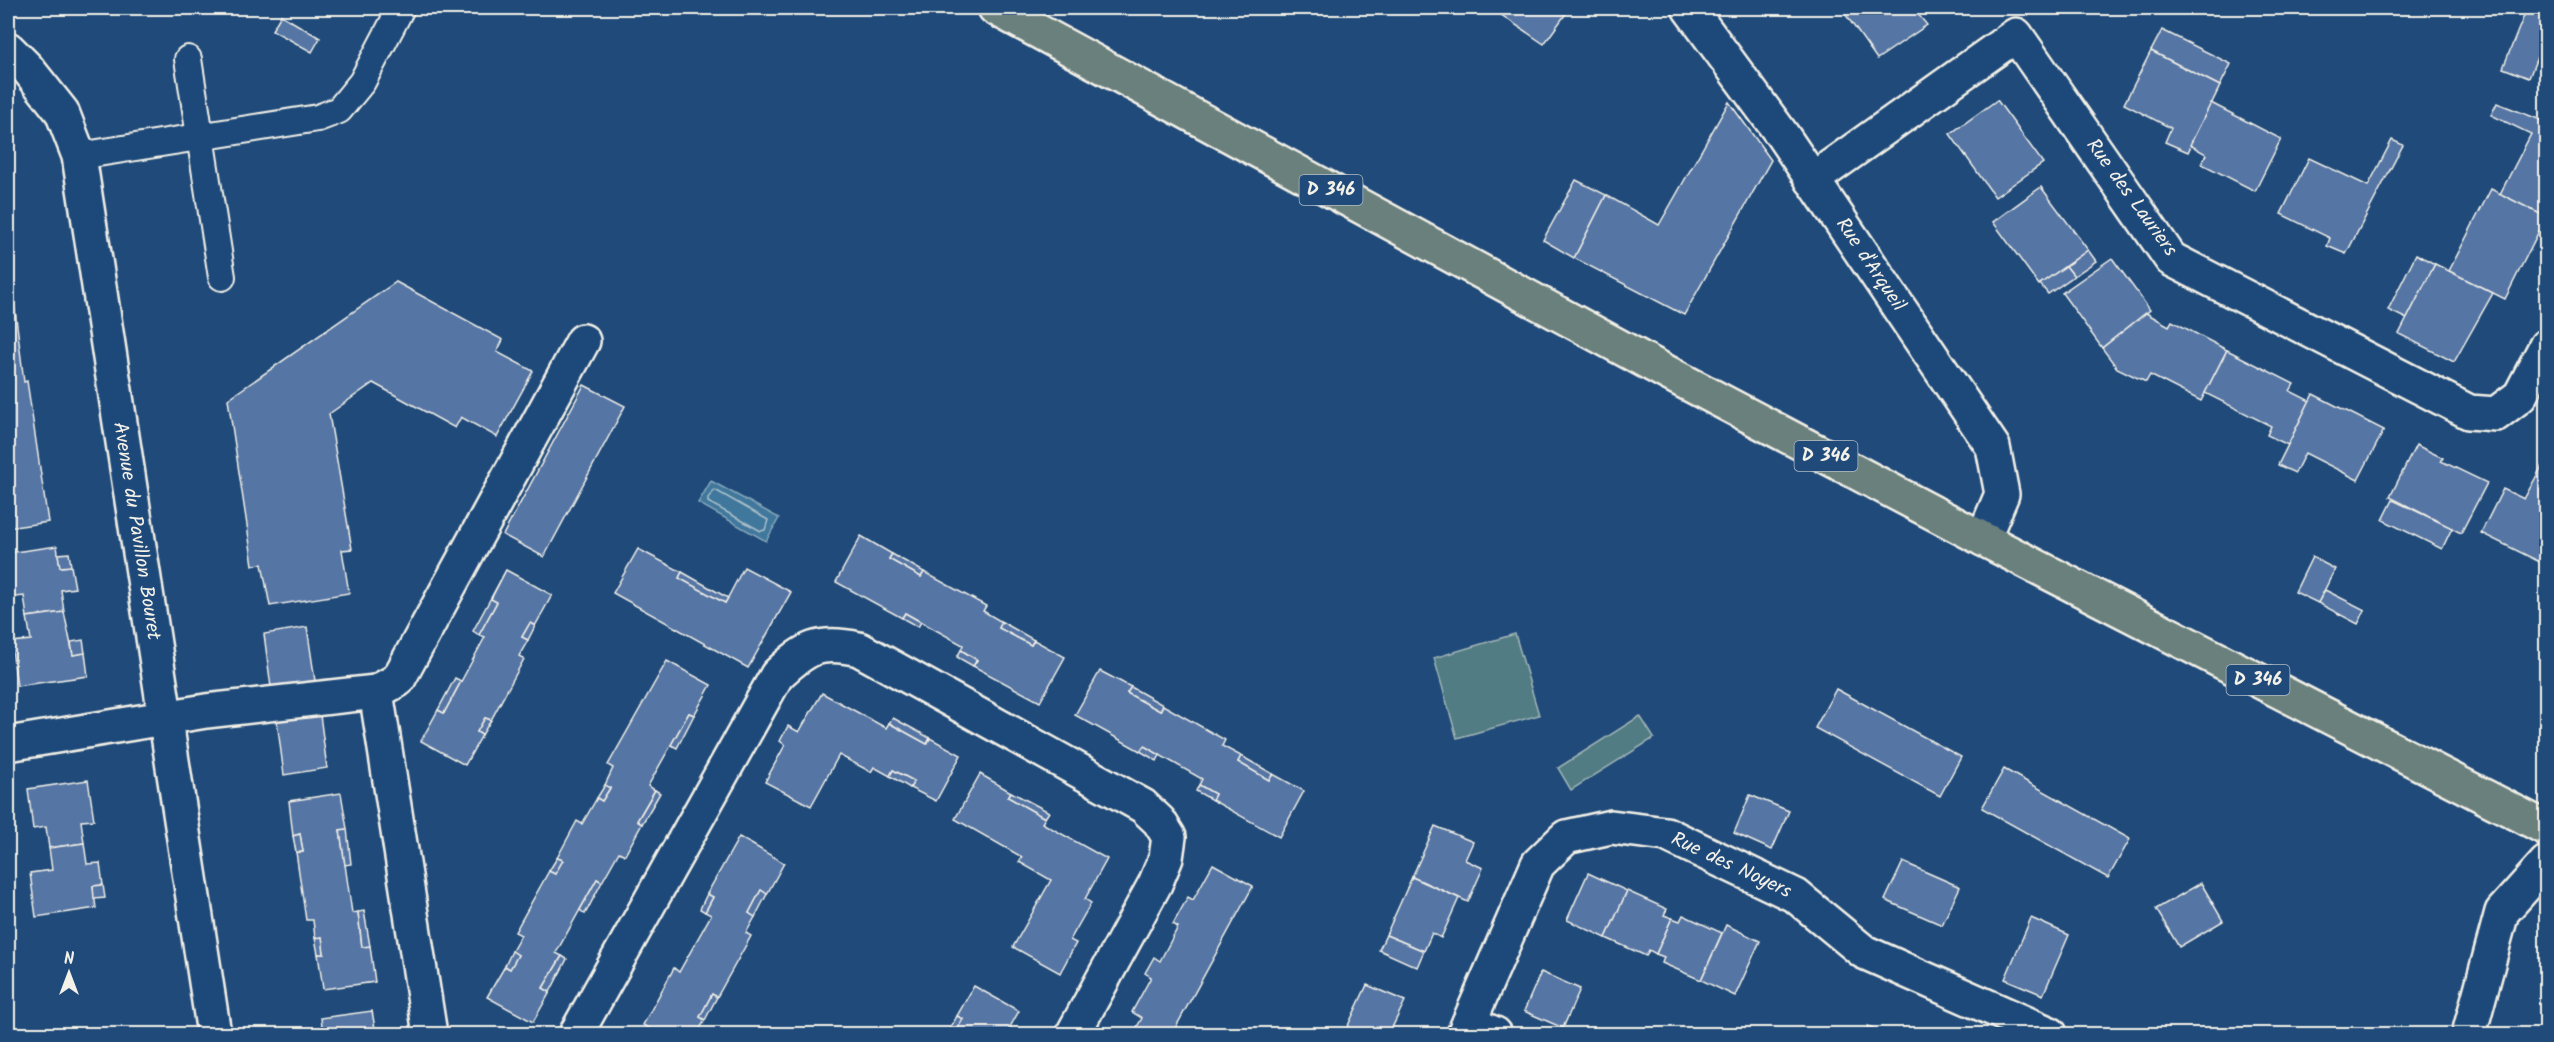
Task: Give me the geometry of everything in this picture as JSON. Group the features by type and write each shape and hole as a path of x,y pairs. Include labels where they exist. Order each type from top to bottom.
{"main road":[{"name":"D 346","path":"995,8 1668,373 2547,828"}],"street":[{"name":"Rue d'Arqueil","path":"1689,8 1812,180 1993,447 2002,494 1983,538"},
{"name":"Rue des Lauriers","path":"1812,180 2016,36 2171,258 2469,411 2496,414 2520,396 2547,346"},
{"name":"Avenue du Pavillon Bouret","path":"8,49 27,68 62,112 79,156 214,1035"},
{"path":"8,744 165,718 376,692 398,680 583,341"},
{"path":"576,1035 777,675 796,658 816,645 838,645 859,649 1143,806 1159,821 1169,837 1166,858 1155,884 1073,1035"},
{"path":"376,692 430,1035"},
{"name":"Rue des Noyers","path":"1476,1031 1538,864 1566,837 1611,826 1666,834 1796,896 1864,952 2050,1035"},
{"path":"2469,1035 2502,912 2547,863"}],"lane":[{"path":"79,156 318,118 339,110 362,82 401,8"},
{"path":"188,59 222,277"}],"green space":[{"path":"1515,634 1539,715 1457,738 1434,658"},
{"path":"1640,716 1654,738 1571,790 1558,768"}],"water":[{"path":"711,481 779,518 766,541 698,503"}],"building":[{"path":"1491,8 1570,8 1544,44"},
{"path":"1841,8 1926,8 1917,13 1927,25 1877,59"},
{"path":"2506,8 2527,8 2524,15"},
{"path":"2527,8 2546,8 2546,49 2541,47 2529,78 2503,68"},
{"path":"281,15 320,38 312,52 272,30"},
{"path":"2162,30 2231,64 2220,86 2151,51"},
{"path":"2151,51 2220,86 2188,152 2165,142 2171,128 2124,104"},
{"path":"1997,100 2043,163 1995,197 1950,134"},
{"path":"1729,102 1771,160 1684,315 1574,258 1606,195 1659,225"},
{"path":"2211,103 2281,139 2255,191 2202,164 2206,154 2190,145"},
{"path":"2497,103 2546,122 2546,217 2500,194 2531,134 2491,115"},
{"path":"2392,140 2403,145 2346,254 2327,246 2330,238 2281,214 2309,158 2368,186"},
{"path":"1576,180 1606,195 1574,258 1543,240"},
{"path":"2041,187 2088,250 2039,285 1993,222"},
{"path":"2491,189 2546,217 2505,299 2449,271"},
{"path":"2088,250 2096,261 2074,276 2066,266"},
{"path":"8,253 24,382 27,381 48,522 8,528"},
{"path":"2416,254 2435,264 2407,319 2388,310"},
{"path":"2112,258 2150,310 2102,348 2062,293"},
{"path":"2435,264 2493,293 2454,362 2399,334"},
{"path":"2066,266 2074,276 2048,294 2040,284"},
{"path":"396,282 503,340 497,352 533,371 497,437 461,417 455,428 373,383 329,414 352,549 342,550 349,593 270,606 262,564 253,565 228,399"},
{"path":"2146,313 2169,326 2172,321 2227,350 2201,401 2150,375 2146,382 2117,368 2102,348"},
{"path":"2227,350 2294,384 2290,391 2310,401 2288,445 2267,435 2271,426 2205,393"},
{"path":"584,385 625,406 544,557 503,535"},
{"path":"2313,394 2384,430 2358,480 2305,453 2295,473 2278,465"},
{"path":"2416,445 2443,458 2441,461 2487,483 2461,533 2390,497"},
{"path":"2543,464 2546,466 2546,565 2481,533 2503,489 2524,499"},
{"path":"2393,500 2452,528 2442,549 2383,520"},
{"path":"861,536 892,554 889,559 921,577 924,572 986,606 983,611 1002,622 999,628 1031,645 1034,640 1065,657 1040,702 973,666 977,660 961,650 963,645 905,613 902,618 836,582"},
{"path":"57,546 60,567 71,566 75,588 61,590 64,612 27,617 24,596 8,598 8,553"},
{"path":"638,549 682,572 679,578 725,603 744,567 791,592 748,668 613,593"},
{"path":"69,553 71,566 60,567 58,554"},
{"path":"892,554 924,572 921,577 889,559"},
{"path":"2312,557 2335,569 2318,603 2295,592"},
{"path":"506,570 491,599 497,602 479,635 473,631"},
{"path":"506,570 552,595 535,626 530,623 522,637 528,640 519,656 524,659 491,720 485,718 477,732 482,735 465,765 421,741 438,710 444,713 485,637 479,635 497,602 491,599"},
{"path":"682,572 728,598 725,603 679,578"},
{"path":"2325,590 2365,610 2358,624 2318,603"},
{"path":"64,612 73,655 85,653 88,676 17,686 11,642 31,640 27,617"},
{"path":"905,613 921,622 918,627 902,618"},
{"path":"1002,622 1034,640 1031,645 999,628"},
{"path":"530,623 535,626 528,640 522,637"},
{"path":"307,627 315,681 271,687 264,634"},
{"path":"83,640 85,653 73,655 71,642"},
{"path":"961,650 977,660 973,666 957,657"},
{"path":"667,661 711,685 694,715 689,713 648,786 655,790 637,821 642,824 625,855 619,852 602,882 597,879 556,953 562,956 543,988 550,992 533,1022 487,997 505,966 510,969 518,955 512,951 521,935 515,932 549,871 555,874 563,860 557,858 577,821 582,824 597,798 602,801 610,788 605,785 613,768 608,765"},
{"path":"1100,671 1131,687 1127,693 1160,711 1163,705 1225,740 1222,746 1241,756 1238,762 1269,780 1273,774 1304,791 1279,837 1212,800 1215,794 1199,785 1202,779 1144,746 1140,751 1075,715"},
{"path":"455,678 461,681 444,713 438,710"},
{"path":"1131,687 1163,705 1160,711 1127,693"},
{"path":"1836,689 1961,757 1940,796 1815,728"},
{"path":"822,693 886,728 889,723 927,744 930,738 961,755 936,801 910,788 914,781 893,770 890,776 874,767 871,772 839,755 811,806 765,782 785,745 780,741 788,726 799,732"},
{"path":"689,713 694,715 677,748 671,745"},
{"path":"320,715 327,768 284,775 277,721"},
{"path":"485,718 491,720 482,735 477,732"},
{"path":"893,718 930,738 927,744 889,723"},
{"path":"1144,746 1160,755 1157,761 1140,751"},
{"path":"1241,756 1273,774 1269,780 1238,762"},
{"path":"2004,769 2130,839 2108,878 1982,808"},
{"path":"893,770 914,781 910,788 890,776"},
{"path":"980,774 1011,792 1008,797 1045,818 1042,823 1107,859 1085,899 1091,903 1070,940 1076,943 1060,973 1013,947 1051,880 1019,862 1022,857 955,819"},
{"path":"88,780 94,820 81,821 84,843 49,848 46,827 33,829 28,789"},
{"path":"605,785 610,788 602,801 597,798"},
{"path":"1199,785 1215,794 1212,800 1196,791"},
{"path":"655,790 660,793 642,824 637,821"},
{"path":"1011,792 1049,812 1045,818 1008,797"},
{"path":"341,793 347,829 340,830 352,913 358,912 362,947 370,946 375,982 323,989 318,954 324,954 322,937 315,938 313,920 306,920 296,852 303,852 300,834 293,836 289,801"},
{"path":"1750,795 1789,811 1772,850 1734,833"},
{"path":"1435,826 1473,842 1465,860 1483,868 1468,902 1412,877"},
{"path":"347,829 351,864 345,865 340,830"},
{"path":"300,834 303,852 296,852 293,836"},
{"path":"739,837 784,863 767,894 761,890 749,913 755,917 746,933 751,936 717,997 712,994 700,1017 705,1020 697,1034 660,1034 643,1025 674,968 679,972 711,915 705,912 713,897 707,894"},
{"path":"84,843 87,864 100,863 103,885 93,886 96,908 36,917 30,873 52,870 49,848"},
{"path":"557,858 563,860 555,874 549,871"},
{"path":"1903,862 1960,887 1942,925 1885,900"},
{"path":"1213,864 1253,886 1172,1034 1133,1034 1142,1018 1132,1012 1151,977 1145,973 1154,957 1160,961 1178,927 1173,924 1188,897 1193,900"},
{"path":"1588,873 1627,891 1606,938 1567,920"},
{"path":"1412,877 1459,898 1441,938 1432,933 1424,951 1386,935"},
{"path":"597,879 602,882 585,914 580,910"},
{"path":"2201,883 2223,921 2179,947 2156,909"},
{"path":"103,885 105,898 94,899 93,886"},
{"path":"761,890 767,894 755,917 749,913"},
{"path":"1627,891 1667,909 1664,915 1672,918 1656,954 1649,950 1646,956 1606,938"},
{"path":"707,894 713,897 705,912 700,909"},
{"path":"364,911 370,946 362,947 358,912"},
{"path":"1683,915 1722,933 1701,980 1662,963 1664,957 1656,954 1672,918 1680,921"},
{"path":"2031,918 2069,935 2043,995 2005,979"},
{"path":"1726,925 1760,941 1735,996 1701,980"},
{"path":"1386,935 1424,951 1417,967 1379,950"},
{"path":"322,937 324,954 318,954 315,938"},
{"path":"512,951 518,955 510,969 505,966"},
{"path":"562,956 567,959 550,992 543,988"},
{"path":"1541,972 1580,989 1563,1028 1524,1011"},
{"path":"1367,985 1405,1001 1389,1034 1344,1034"},
{"path":"974,986 1019,1011 1006,1034 954,1034 963,1019 957,1016"},
{"path":"712,994 717,997 705,1020 700,1017"},
{"path":"372,1011 376,1034 323,1034 321,1018"},
{"path":"957,1016 963,1019 954,1034 947,1034"},
{"path":"1868,1026 1887,1034 1864,1034"}]}
